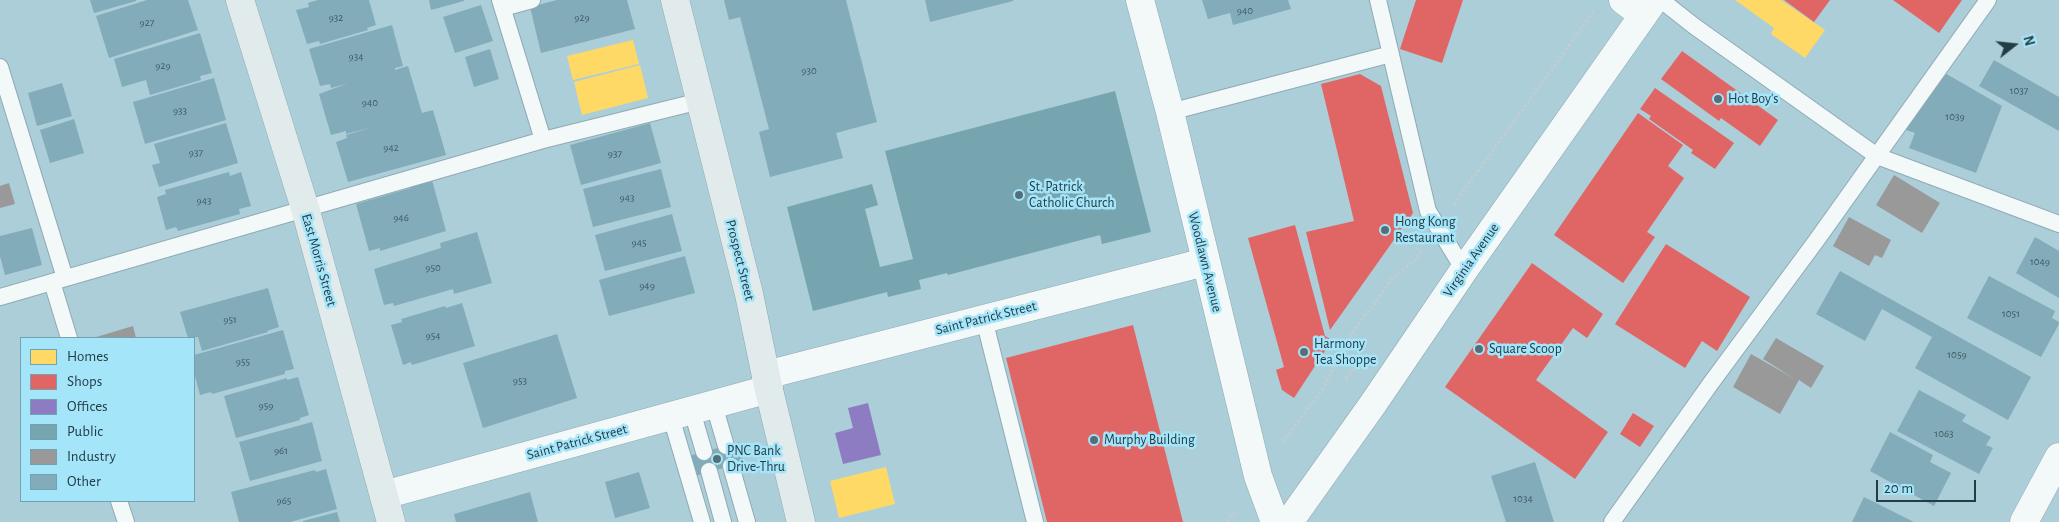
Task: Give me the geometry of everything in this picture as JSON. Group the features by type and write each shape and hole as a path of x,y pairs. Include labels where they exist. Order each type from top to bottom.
{"main road":[{"name":"East Morris Street","path":"240,0 305,208 391,522"},
{"name":"Prospect Street","path":"674,0 749,294 801,522"}],"street":[{"name":"Woodlawn Avenue","path":"1140,0 1170,112 1258,476 1275,522"},
{"name":"Virginia Avenue","path":"1289,522 1646,4"},
{"name":"Saint Patrick Street","path":"384,495 692,411 768,382 984,319 1205,262"},
{"path":"2024,522 2059,457"}],"lane":[{"path":"532,0 502,4 543,140"},
{"path":"1378,0 1428,211 1464,270"},
{"path":"1612,522 1988,0"},
{"path":"1646,4 1694,26 1876,156 2059,224"},
{"path":"1170,112 1391,54"},
{"path":"0,67 59,280 69,337"},
{"path":"0,296 543,140 700,101"},
{"path":"984,319 1035,522"},
{"path":"692,411 726,446"},
{"path":"692,411 704,452"},
{"path":"692,411 702,522"},
{"path":"731,466 747,522"},
{"path":"709,472 723,522"},
{"path":"119,502 126,522"}],"path":[{"path":"1346,379 1362,357"}],"building: Homes":[{"path":"1735,0 1781,0 1825,30 1805,58 1771,34 1774,28"},
{"path":"633,40 639,64 573,80 567,56"},
{"path":"640,65 648,98 582,115 574,82"},
{"path":"886,467 895,504 839,518 830,481"}],"building: Shops":[{"path":"1416,0 1463,0 1442,63 1400,49"},
{"path":"1784,0 1830,0 1814,22"},
{"path":"1893,0 1962,0 1939,33"},
{"name":"Hot Boy's","path":"1682,51 1778,120 1760,146 1721,118 1719,121 1661,79"},
{"path":"1360,74 1381,86 1413,213 1330,330 1306,232 1354,221 1321,84"},
{"path":"1655,88 1734,143 1715,169 1691,153 1693,150 1649,119 1651,116 1640,109"},
{"path":"1638,113 1683,145 1668,166 1684,178 1647,232 1655,237 1623,283 1554,235"},
{"path":"1295,225 1325,336 1332,340 1294,398 1282,390 1276,370 1284,367 1248,238"},
{"path":"1666,244 1750,297 1717,351 1702,341 1685,368 1615,324"},
{"path":"1532,263 1603,314 1587,338 1573,328 1536,380 1608,432 1575,479 1445,387"},
{"name":"Murphy Building","path":"1133,325 1183,522 1047,522 1006,358"},
{"path":"1633,413 1654,426 1640,447 1620,434"}],"building: Offices":[{"path":"868,403 881,455 843,464 835,433 853,428 848,408"}],"building: Public":[{"name":"St. Patrick Catholic Church","path":"1115,91 1151,232 1102,244 1100,235 948,275 947,273 919,280 921,289 888,297 887,292 813,311 787,207 872,184 878,205 865,209 880,267 913,259 885,151"}],"building: Industry":[{"path":"1894,175 1940,203 1922,233 1876,205"},
{"path":"9,183 15,204 0,208 0,186"},
{"path":"1849,217 1891,240 1882,258 1875,255 1869,266 1833,246"},
{"path":"133,326 136,337 96,337"},
{"path":"1776,338 1824,366 1811,388 1799,380 1780,414 1733,387 1751,354 1795,379 1763,359"}],"building: Other":[{"path":"90,0 136,0 136,1 94,13"},
{"path":"147,0 188,0 198,30 109,58 96,16"},
{"path":"318,0 369,0 376,25 367,28 368,30 320,44 319,41 307,44 296,10 309,7 308,3"},
{"path":"429,0 464,0 464,1 431,10"},
{"path":"557,0 627,0 635,29 541,53 530,7"},
{"path":"724,0 846,0 877,122 836,133 843,158 770,177 759,132 769,129 740,17 729,20"},
{"path":"925,0 1013,0 1013,1 930,22"},
{"path":"1202,0 1288,0 1291,9 1233,25 1230,13 1208,19"},
{"path":"481,5 493,41 455,53 443,17"},
{"path":"392,25 403,66 395,68 395,70 408,66 422,113 433,110 446,155 348,182 336,142 347,138 346,135 373,127 346,134 346,131 331,135 319,94 346,84 331,88 330,84 320,86 309,49"},
{"path":"200,33 212,73 200,76 201,80 150,95 146,80 122,87 114,59"},
{"path":"490,49 499,79 474,87 465,57"},
{"path":"1994,60 2059,97 2059,131 1979,86"},
{"path":"1943,72 2002,106 1976,173 1909,148 1915,133 1903,129"},
{"path":"214,78 226,120 145,144 133,102"},
{"path":"62,83 72,116 37,126 28,93"},
{"path":"74,119 84,153 50,163 40,130"},
{"path":"226,123 238,163 159,187 152,165 160,163 154,144"},
{"path":"650,123 661,163 581,185 570,145"},
{"path":"661,169 671,207 593,227 583,189"},
{"path":"229,172 230,176 241,172 251,206 239,209 240,214 178,231 176,227 166,230 157,197 166,194 165,190"},
{"path":"432,180 446,231 380,251 380,248 369,251 356,204"},
{"path":"672,214 682,251 605,271 595,235"},
{"path":"32,228 42,265 5,275 0,256 0,236"},
{"path":"477,232 492,283 454,294 453,289 394,306 393,303 384,305 374,269 441,248 440,243"},
{"path":"2035,237 2059,251 2059,298 2016,273"},
{"path":"685,256 695,293 609,316 599,280"},
{"path":"1840,271 2031,377 2008,420 1915,368 1932,337 1882,309 1865,341 1816,314"},
{"path":"1989,276 2055,311 2052,318 2059,322 2059,324 2041,357 1967,318"},
{"path":"268,288 279,327 268,332 202,351 198,337 188,337 180,312"},
{"path":"462,303 475,346 412,365 411,362 403,365 391,325 402,322 401,319"},
{"path":"283,330 294,369 285,371 285,374 212,394 211,392 200,395 195,376 195,355"},
{"path":"557,334 577,398 483,428 463,363"},
{"path":"298,377 309,415 300,418 300,420 236,438 224,396 287,378 287,380"},
{"path":"1919,390 1966,415 1962,421 1991,437 1986,445 1993,448 1979,474 1897,431"},
{"path":"312,422 322,461 250,481 239,442"},
{"path":"1890,432 1933,455 1930,462 1951,473 1934,506 1870,471"},
{"name":"PNC Bank Drive-Thru","path":"739,442 744,462 695,476 689,456"},
{"path":"1535,462 1554,522 1506,522 1491,476"},
{"path":"326,469 337,509 290,522 239,522 231,492 315,470 316,472"},
{"path":"639,472 650,508 615,518 605,482"},
{"path":"530,492 538,522 456,522 454,514"},
{"path":"1864,497 1914,522 1852,522"},
{"path":"337,512 340,522 303,522 303,521"}],"place":[{"name":"Hot Boy's","path":"1718,99"},
{"name":"St. Patrick Catholic Church","path":"1019,195"},
{"name":"Hong Kong Restaurant","path":"1385,230"},
{"name":"Square Scoop","path":"1479,349"},
{"name":"Harmony Tea Shoppe","path":"1304,352"},
{"name":"Murphy Building","path":"1094,440"},
{"name":"PNC Bank Drive-Thru","path":"717,459"}]}
